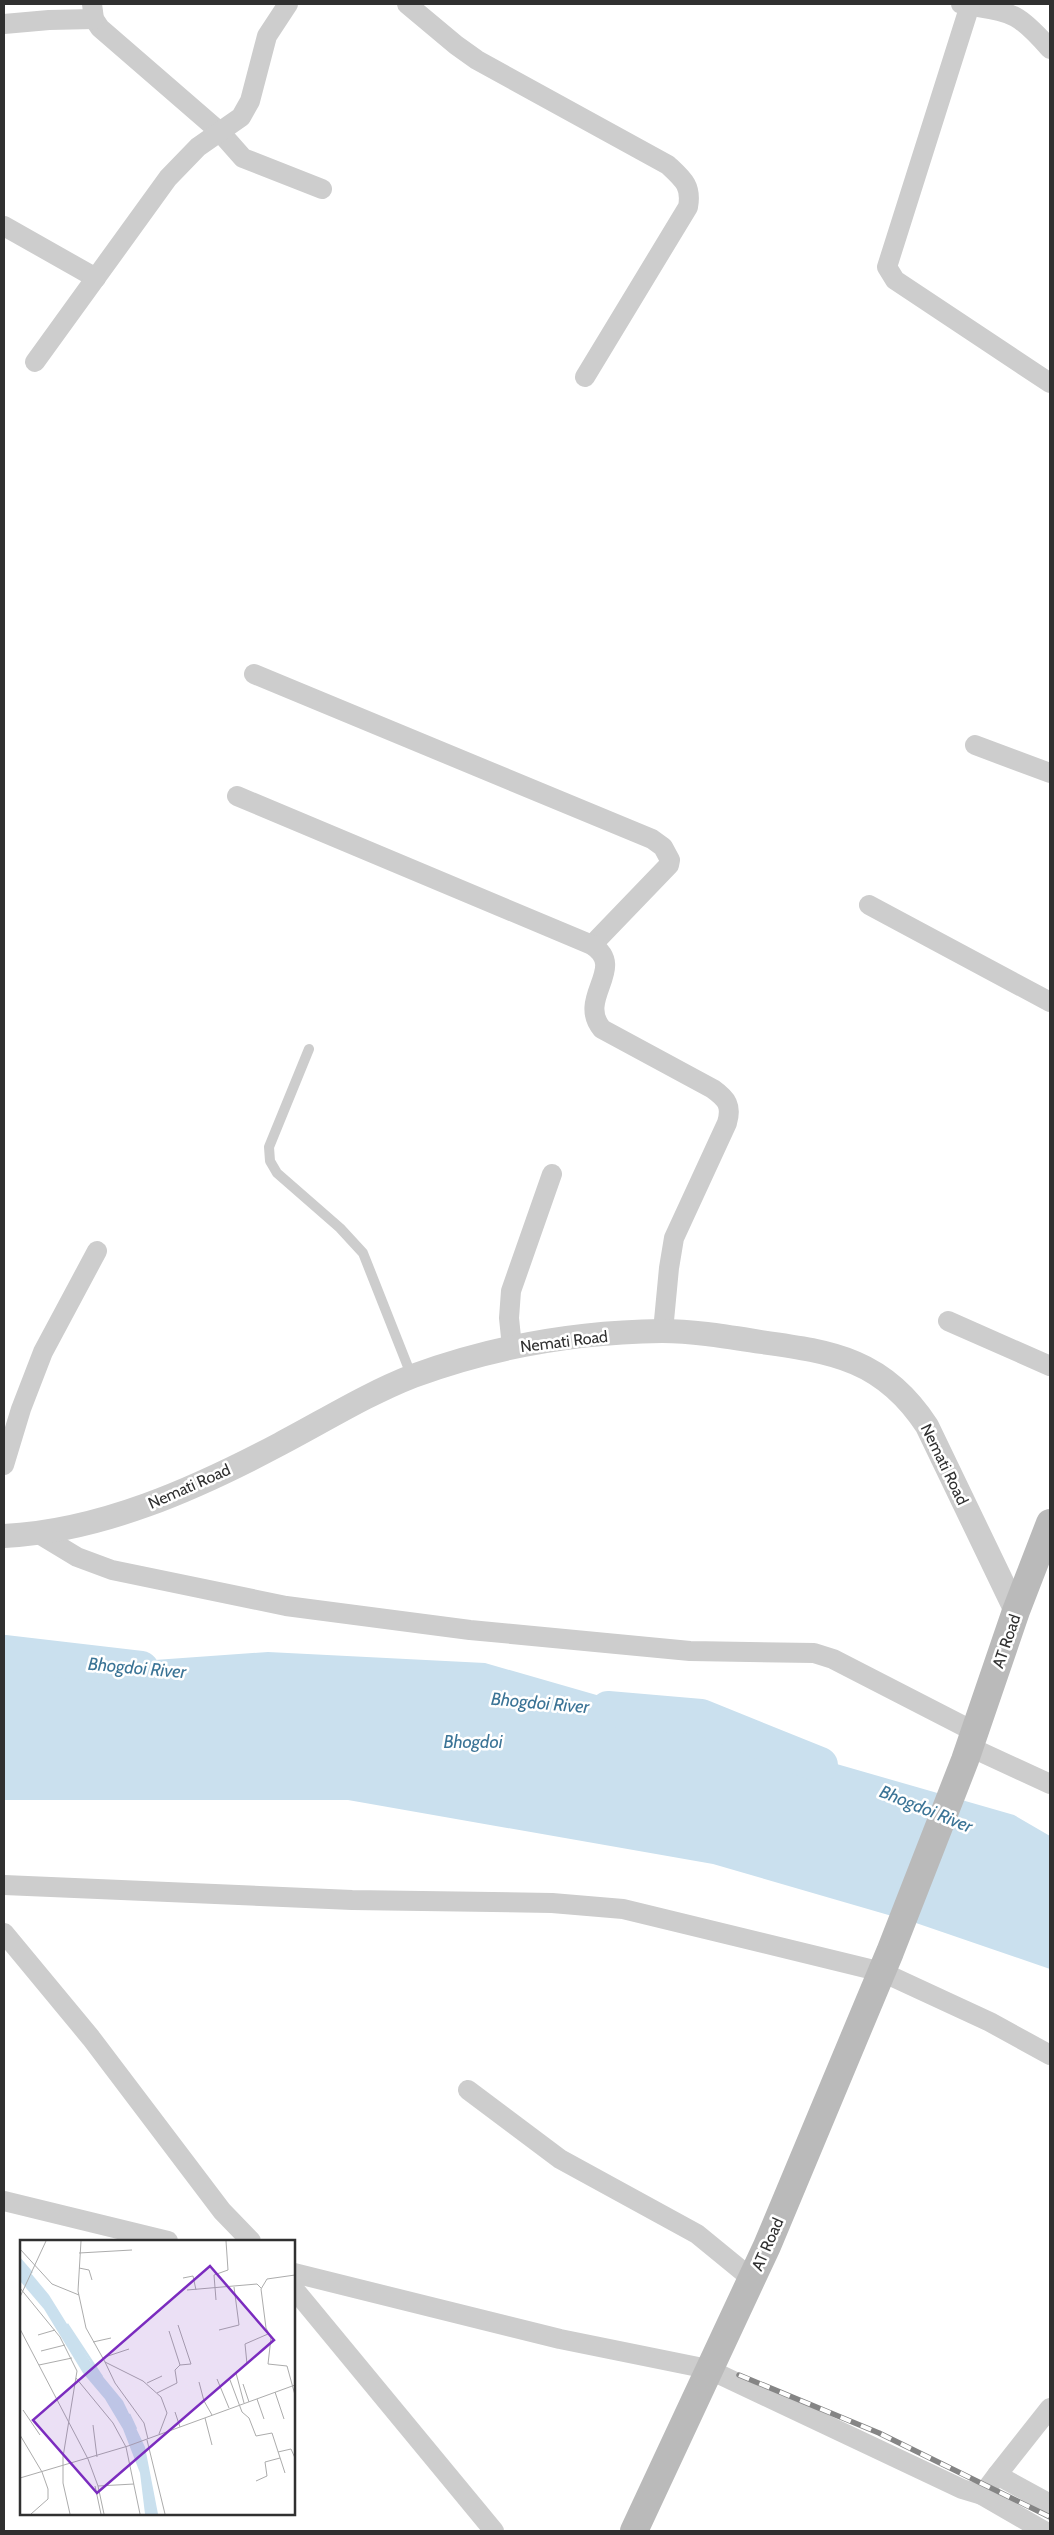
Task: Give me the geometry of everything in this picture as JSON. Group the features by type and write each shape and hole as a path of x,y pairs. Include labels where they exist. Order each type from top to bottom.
{"main road":[{"name":"AT Road","path":"634,2531 708,2369 752,2279 886,1962 970,1746 1016,1611 1050,1523"}],"street":[{"path":"36,362 168,178 184,159 241,117 247,108 267,36 288,4"},
{"path":"407,4 477,60 668,165 686,184 690,195 688,207 585,377"},
{"path":"1050,49 1015,14 965,4 887,267 895,280 1050,383"},
{"path":"4,24 93,12 100,28 220,132 234,150 249,162 322,189"},
{"path":"4,226 96,278"},
{"path":"254,674 562,800 652,839 663,847 670,860 668,865 592,945"},
{"path":"975,745 1050,773"},
{"path":"237,796 592,945 602,951 606,959 606,968 593,1010 596,1022 602,1029 713,1089 729,1104 727,1123 674,1238 663,1331"},
{"path":"869,905 1050,1002"},
{"path":"512,1347 509,1318 511,1291 552,1174"},
{"path":"4,1465 21,1409 44,1352 97,1251"},
{"path":"948,1321 1050,1366"},
{"name":"Nemati Road","path":"4,1536 39,1534 106,1518 161,1500 278,1445 412,1377 512,1347 570,1338 663,1331 723,1336 810,1349 852,1361 877,1373 912,1403 927,1426 1016,1611"},
{"path":"39,1534 77,1557 112,1570 286,1606 470,1630 690,1651 814,1653 833,1659 970,1746 1050,1784"},
{"path":"4,1885 352,1900 591,1905 886,1962 1050,2055"},
{"path":"4,1933 91,2038 222,2211 250,2240"},
{"path":"468,2090 560,2159 697,2234 752,2279"},
{"path":"4,2201 164,2240"},
{"path":"295,2273 560,2339 708,2369 962,2488 982,2495 1044,2531"},
{"path":"295,2290 494,2531"},
{"path":"982,2495 1050,2408"},
{"path":"997,2475 1050,2504"}],"lane":[{"path":"309,1049 269,1147 270,1161 277,1173 345,1233 363,1253 412,1377"}],"water":[{"name":"Bhogdoi","path":"268,1652 485,1663 1014,1815 1050,1836 1050,1969 916,1923 713,1864 348,1800 4,1800 4,1661 71,1666"}],"waterway":[{"name":"Bhogdoi River","path":"4,1653 141,1669"},
{"name":"Bhogdoi River","path":"608,1709 701,1717 820,1765"}],"railway":[{"path":"739,2375 879,2433 1050,2517"}]}
